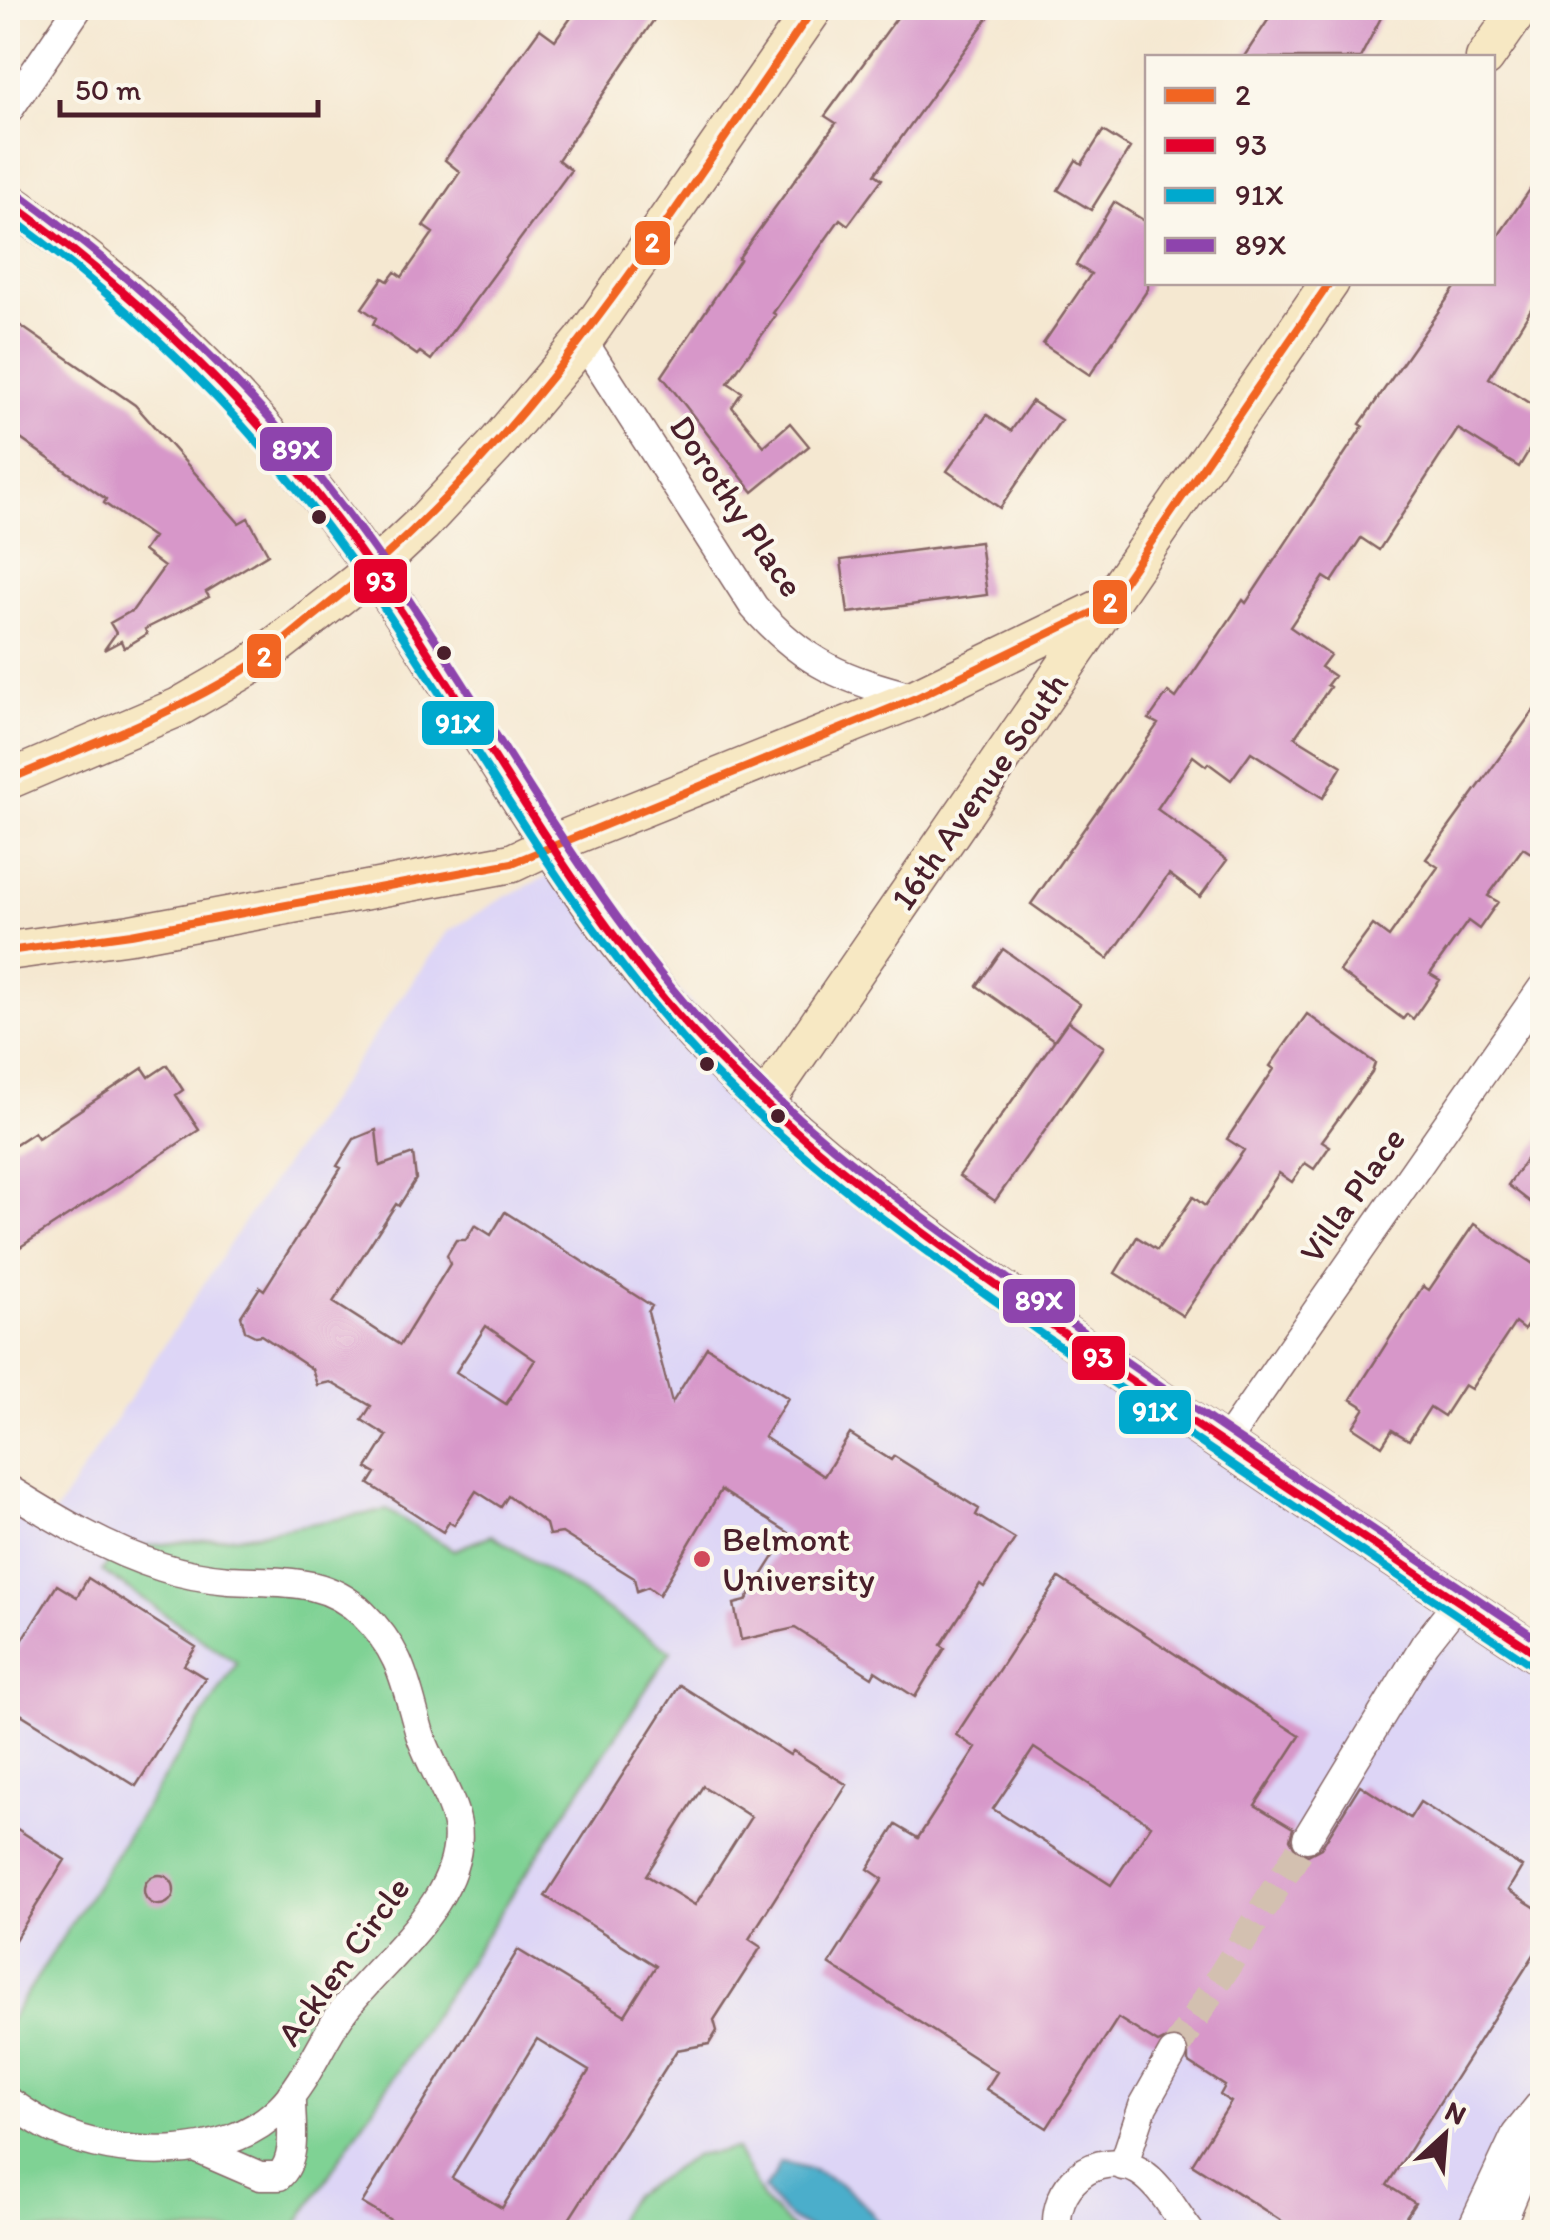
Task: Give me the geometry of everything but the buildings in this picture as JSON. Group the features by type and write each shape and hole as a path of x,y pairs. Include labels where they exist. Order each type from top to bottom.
{"main road":[{"path":"8,780 179,707 250,666 373,570 494,447 583,340 814,8"},
{"path":"1488,55 1520,8"},
{"path":"8,201 98,266 198,356 296,470 373,570 587,901 696,1035 764,1102 853,1181 1224,1444 1542,1657"},
{"name":"16th Avenue South","path":"764,1102 1328,285"},
{"path":"8,951 131,934 512,863 916,698 1108,605"}],"street":[{"path":"8,110 78,8"},
{"name":"Dorothy Place","path":"583,340 771,626 832,672 916,698"},
{"name":"Villa Place","path":"1224,1444 1542,988"},
{"name":"Acklen Circle","path":"8,1488 52,1517 161,1567 228,1580 300,1582 329,1590 360,1611 377,1629 404,1672 428,1757 454,1816 457,1838 453,1862 420,1924 346,2007 291,2095 275,2112 240,2134 200,2150 100,2144 52,2128 8,2101"},
{"path":"1307,1838 1425,1644 1460,1601"},
{"path":"1124,2166 1143,2106 1173,2053"},
{"path":"200,2150 260,2176 279,2176 288,2166 292,2149 291,2095"},
{"path":"1470,2232 1516,2134 1542,2102"},
{"path":"1498,2232 1542,2127"},
{"path":"1058,2232 1060,2202 1076,2178 1100,2166 1124,2166 1140,2172 1190,2232"},
{"path":"1156,2187 1167,2210 1166,2232"}],"shaded area":[{"name":"Belmont University","path":"566,867 853,1181 1542,1656 1542,2121 1492,2232 8,2232 8,1488 53,1516 244,1222 447,932"}],"green space":[{"path":"387,1510 454,1550 492,1535 671,1651 292,2232 8,2232 8,2023 237,1663 102,1571 118,1549 248,1535"},
{"path":"736,2149 765,2203 797,2232 608,2232 631,2197 694,2156"}],"water":[{"path":"780,2162 811,2170 839,2184 863,2203 883,2229 826,2232 800,2225 764,2188"}],"tunnel":[{"path":"1173,2053 1307,1838"}],"transit line":[{"name":"2","path":"8,780 160,715 219,685 283,641 394,548 463,479 589,329 814,8"},
{"name":"89X","path":"15,191 150,299 233,379 309,464 434,637 603,898 699,1020 780,1102 868,1176 1008,1279 1542,1642"},
{"name":"93","path":"8,201 112,282 161,326 208,371 296,468 376,574 606,925 694,1033 734,1075 820,1152 958,1258 1173,1410 1542,1657"},
{"name":"91X","path":"8,216 60,255 157,339 288,478 366,581 596,930 638,986 722,1081 852,1195 991,1298 1535,1667"},
{"name":"2","path":"8,951 131,934 512,863 916,698 1108,605 1328,285"}],"place":[{"name":"Belmont University","path":"702,1559"}]}
